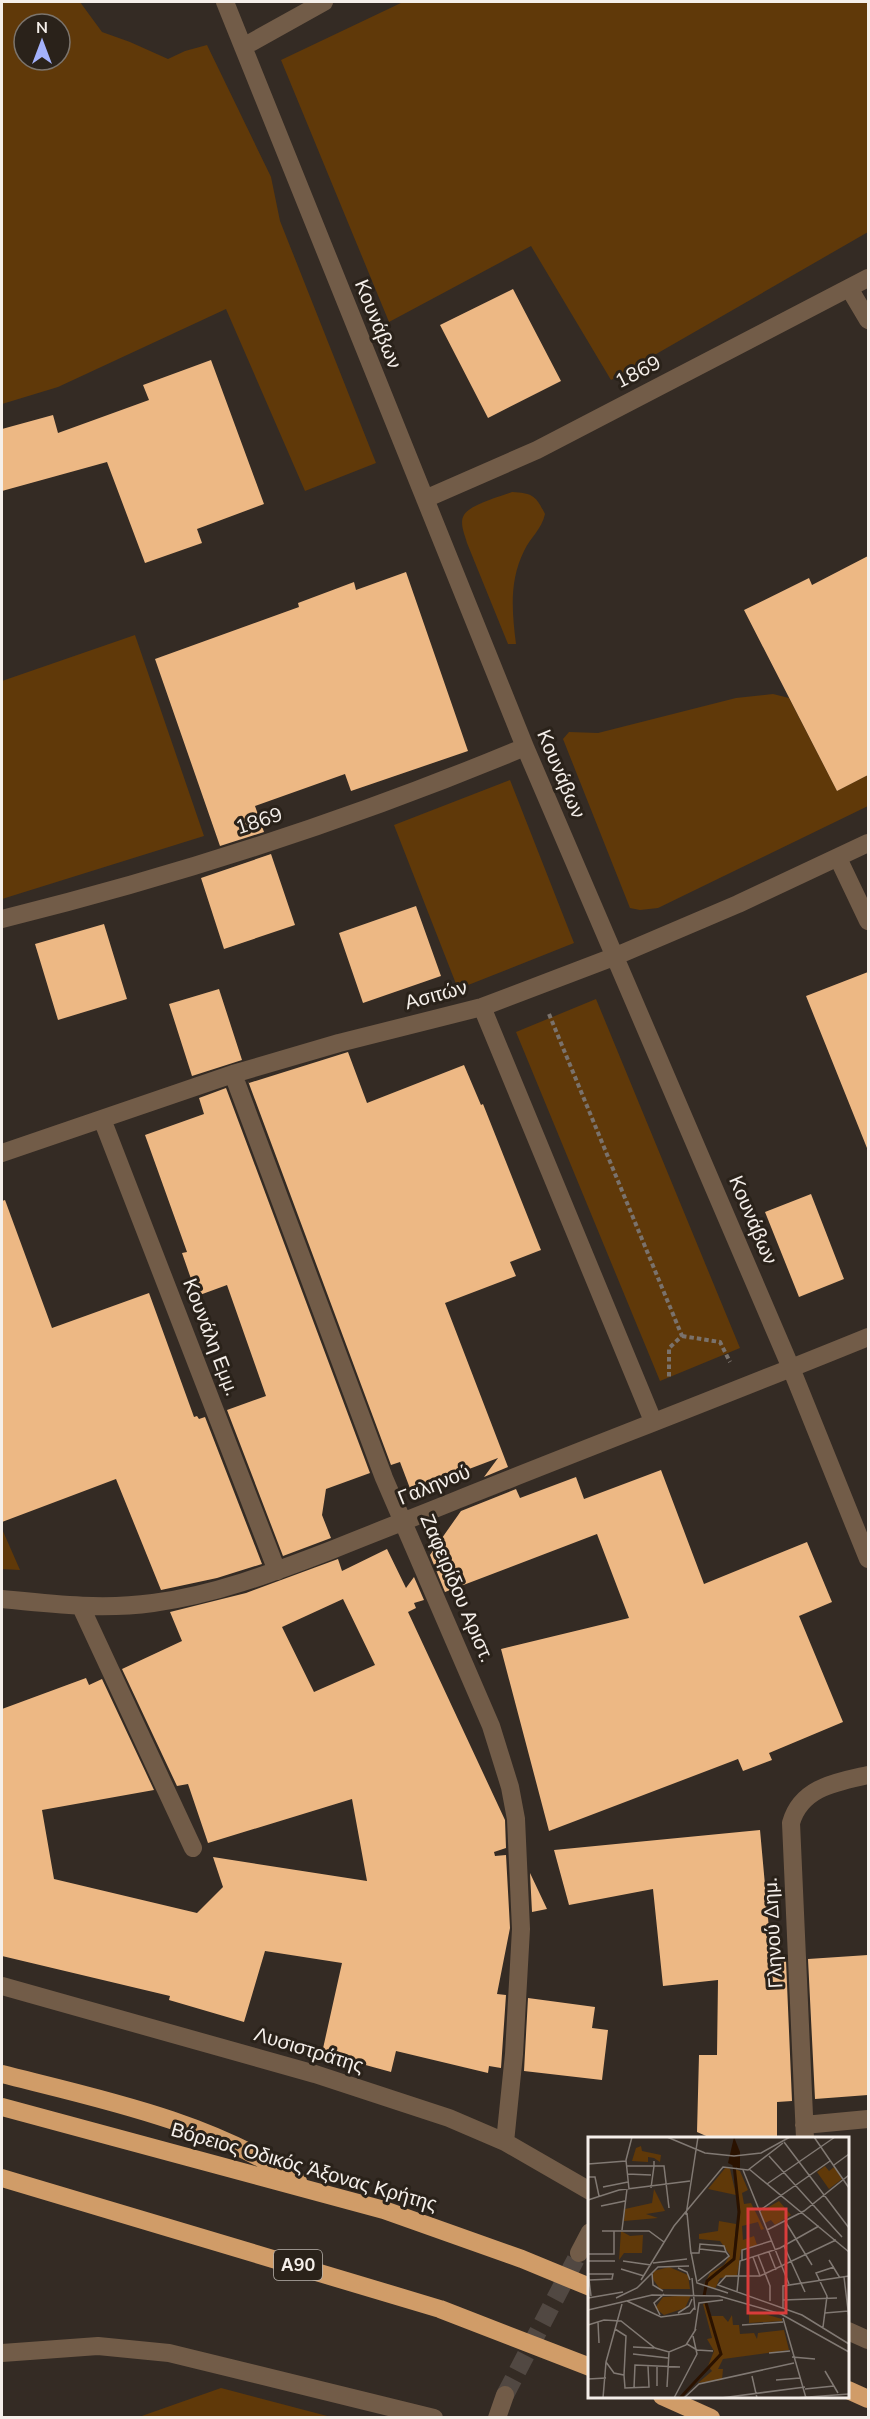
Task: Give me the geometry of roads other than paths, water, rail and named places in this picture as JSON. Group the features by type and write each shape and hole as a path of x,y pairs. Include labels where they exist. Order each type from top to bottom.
{"highway":[{"path":"2,2074 85,2095 204,2133 262,2158 309,2189"},
{"name":"Βόρειος Οδικός Άξονας Κρήτης","path":"2,2107 384,2210 522,2259 588,2286"},
{"name":"Α90","path":"2,2178 224,2242 440,2309 588,2366"},
{"path":"849,2390 868,2399"},
{"path":"665,2398 711,2418"}],"street":[{"name":"Κουνάβων","path":"225,2 525,747 791,1368 868,1559"},
{"path":"243,47 324,2"},
{"name":"1869","path":"425,500 537,450 868,278"},
{"path":"849,288 868,320"},
{"name":"1869","path":"2,919 92,896 277,839 432,786 525,747"},
{"name":"Ασιτών","path":"2,1153 233,1074 339,1042 482,1007 616,956 868,843"},
{"path":"838,858 868,921"},
{"path":"482,1007 653,1421"},
{"name":"Ζαφειρίδου Αριστ.","path":"233,1074 384,1478 491,1726 510,1787 516,1819 521,1929 514,2054 505,2142"},
{"name":"Κουνάλη Εμμ.","path":"102,1119 277,1571"},
{"name":"Γαληνού","path":"2,1599 81,1607 152,1603 192,1596 277,1571 868,1336"},
{"path":"81,1607 193,1848"},
{"name":"Γληνού Δημ.","path":"804,2132 791,1823 795,1811 807,1796 834,1783 868,1774"},
{"name":"Λυσιστράτης","path":"2,1986 315,2074 448,2118 505,2142 588,2190"},
{"path":"804,2132 868,2120"},
{"path":"579,2253 588,2236"},
{"path":"849,2331 868,2340"},
{"path":"2,2353 98,2346 169,2353 434,2418"},
{"path":"497,2418 505,2396"}],"tunnel":[{"path":"505,2395 579,2253"}]}
